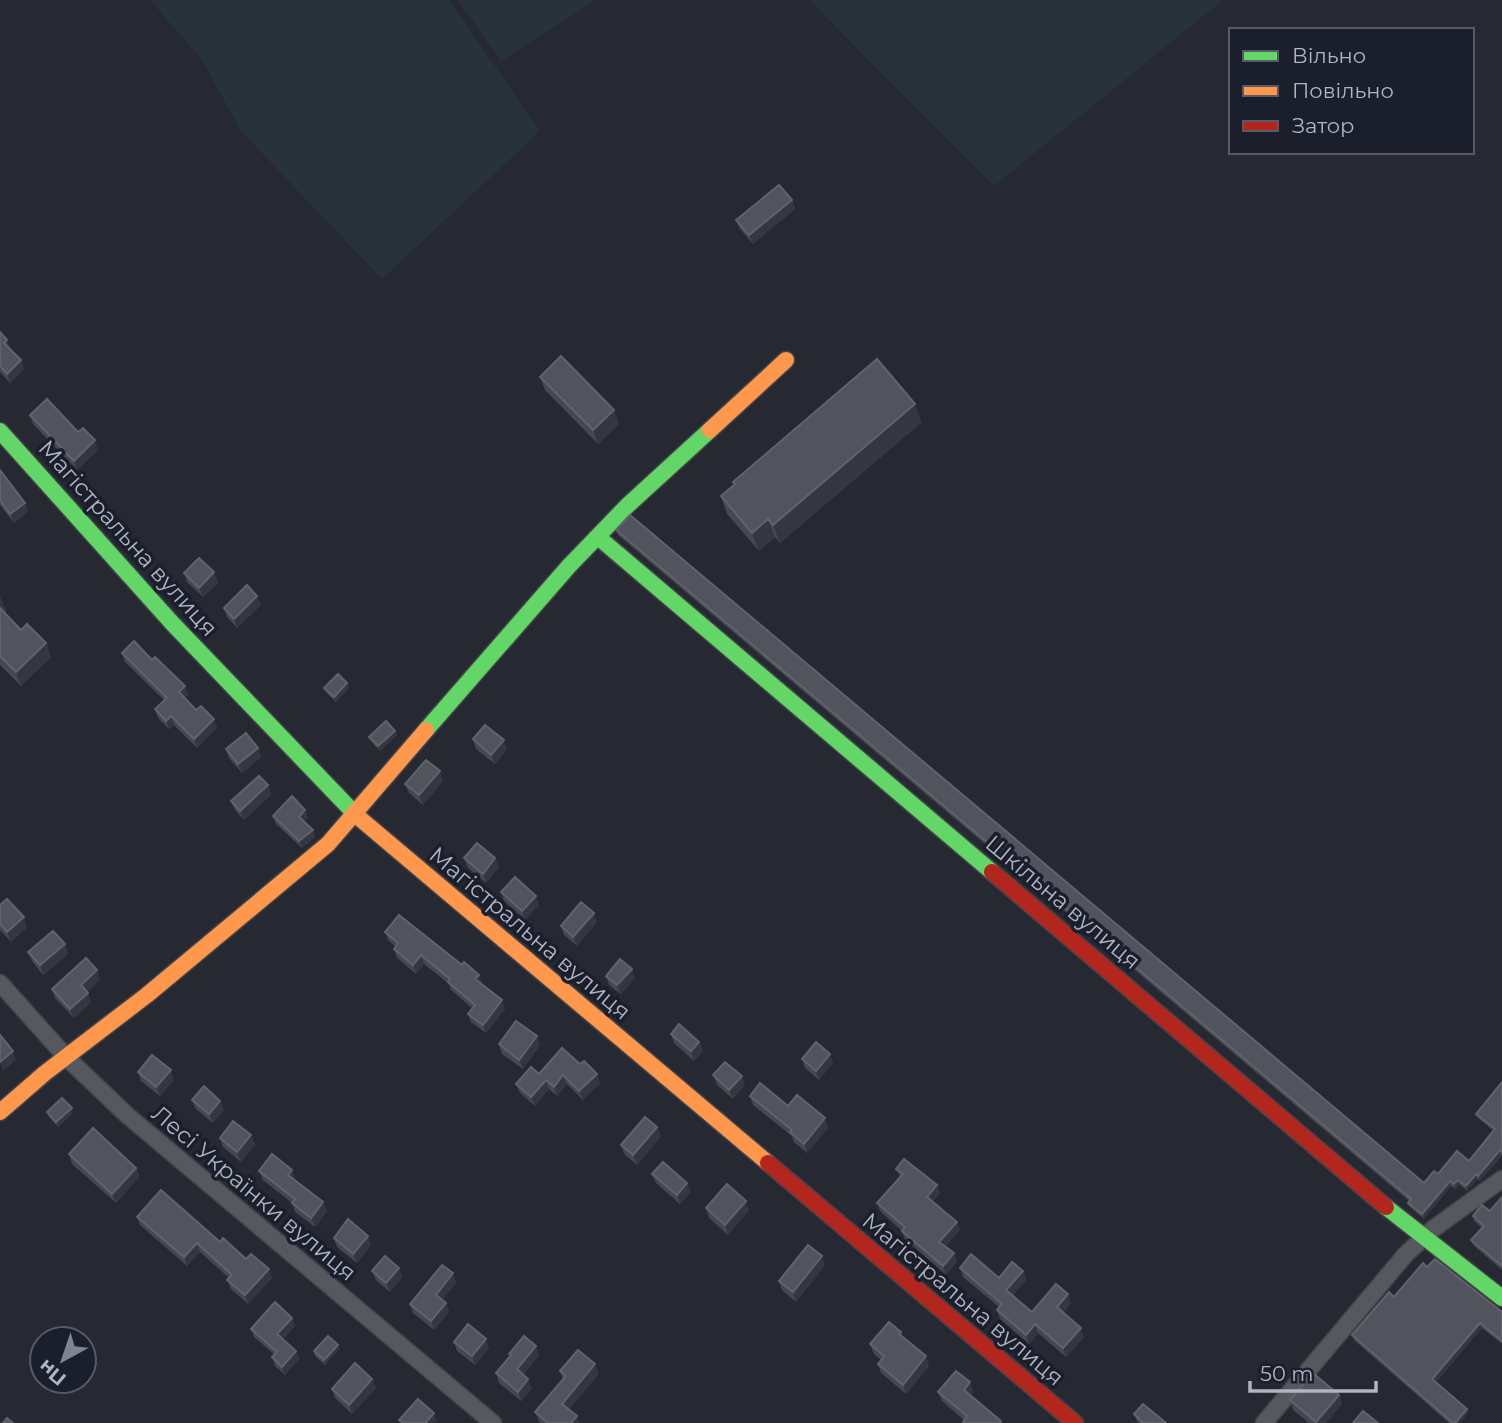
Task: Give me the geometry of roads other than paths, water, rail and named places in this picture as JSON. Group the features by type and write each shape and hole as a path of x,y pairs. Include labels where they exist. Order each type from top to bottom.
{"street":[{"path":"0,1112 317,854 355,814 542,595 627,506 786,360"},
{"name":"Магістральна вулиця","path":"0,431 172,623 355,814 1075,1423"},
{"name":"Шкільна вулиця","path":"598,537 1424,1237 1502,1298"},
{"name":"Лесі Українки вулиця","path":"0,983 102,1093 493,1423"},
{"path":"1264,1423 1406,1254 1424,1237 1502,1179"}]}
